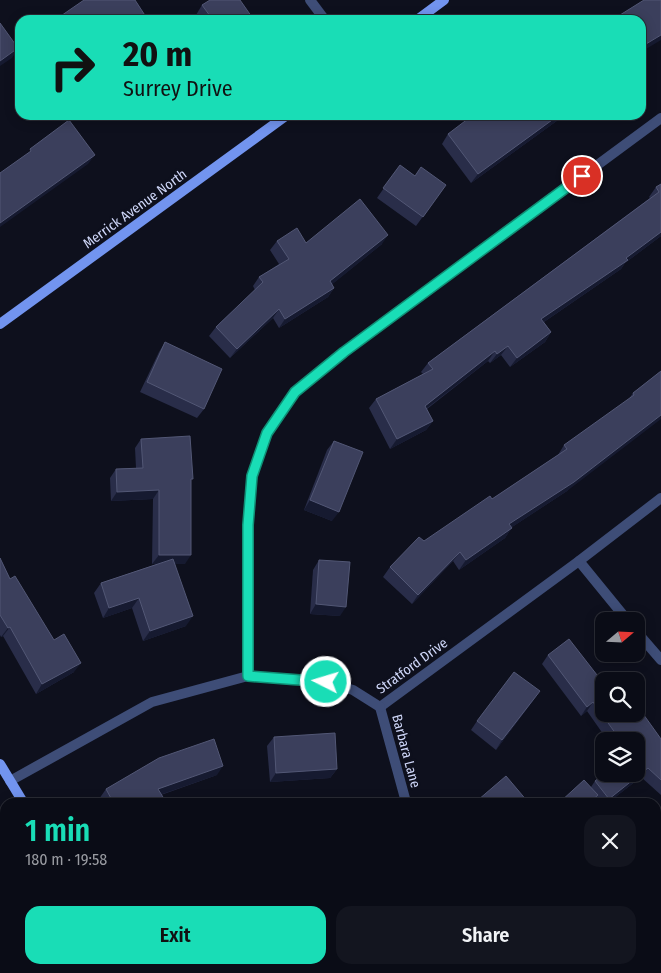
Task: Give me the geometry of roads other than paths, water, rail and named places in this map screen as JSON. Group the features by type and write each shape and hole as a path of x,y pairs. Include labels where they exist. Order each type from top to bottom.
{"main road":[{"path":"424,15 444,0"},
{"name":"Merrick Avenue North","path":"0,324 280,120"},
{"path":"0,764 21,798"}],"street":[{"path":"310,0 321,15"},
{"path":"248,676 248,525 252,476 267,433 295,392 344,352 661,118"},
{"name":"Stratford Drive","path":"10,781 152,702 248,676 326,682 353,690 380,706 580,560 661,498"},
{"path":"580,560 621,612"},
{"path":"645,641 661,660"},
{"name":"Barbara Lane","path":"380,706 405,798"}]}
